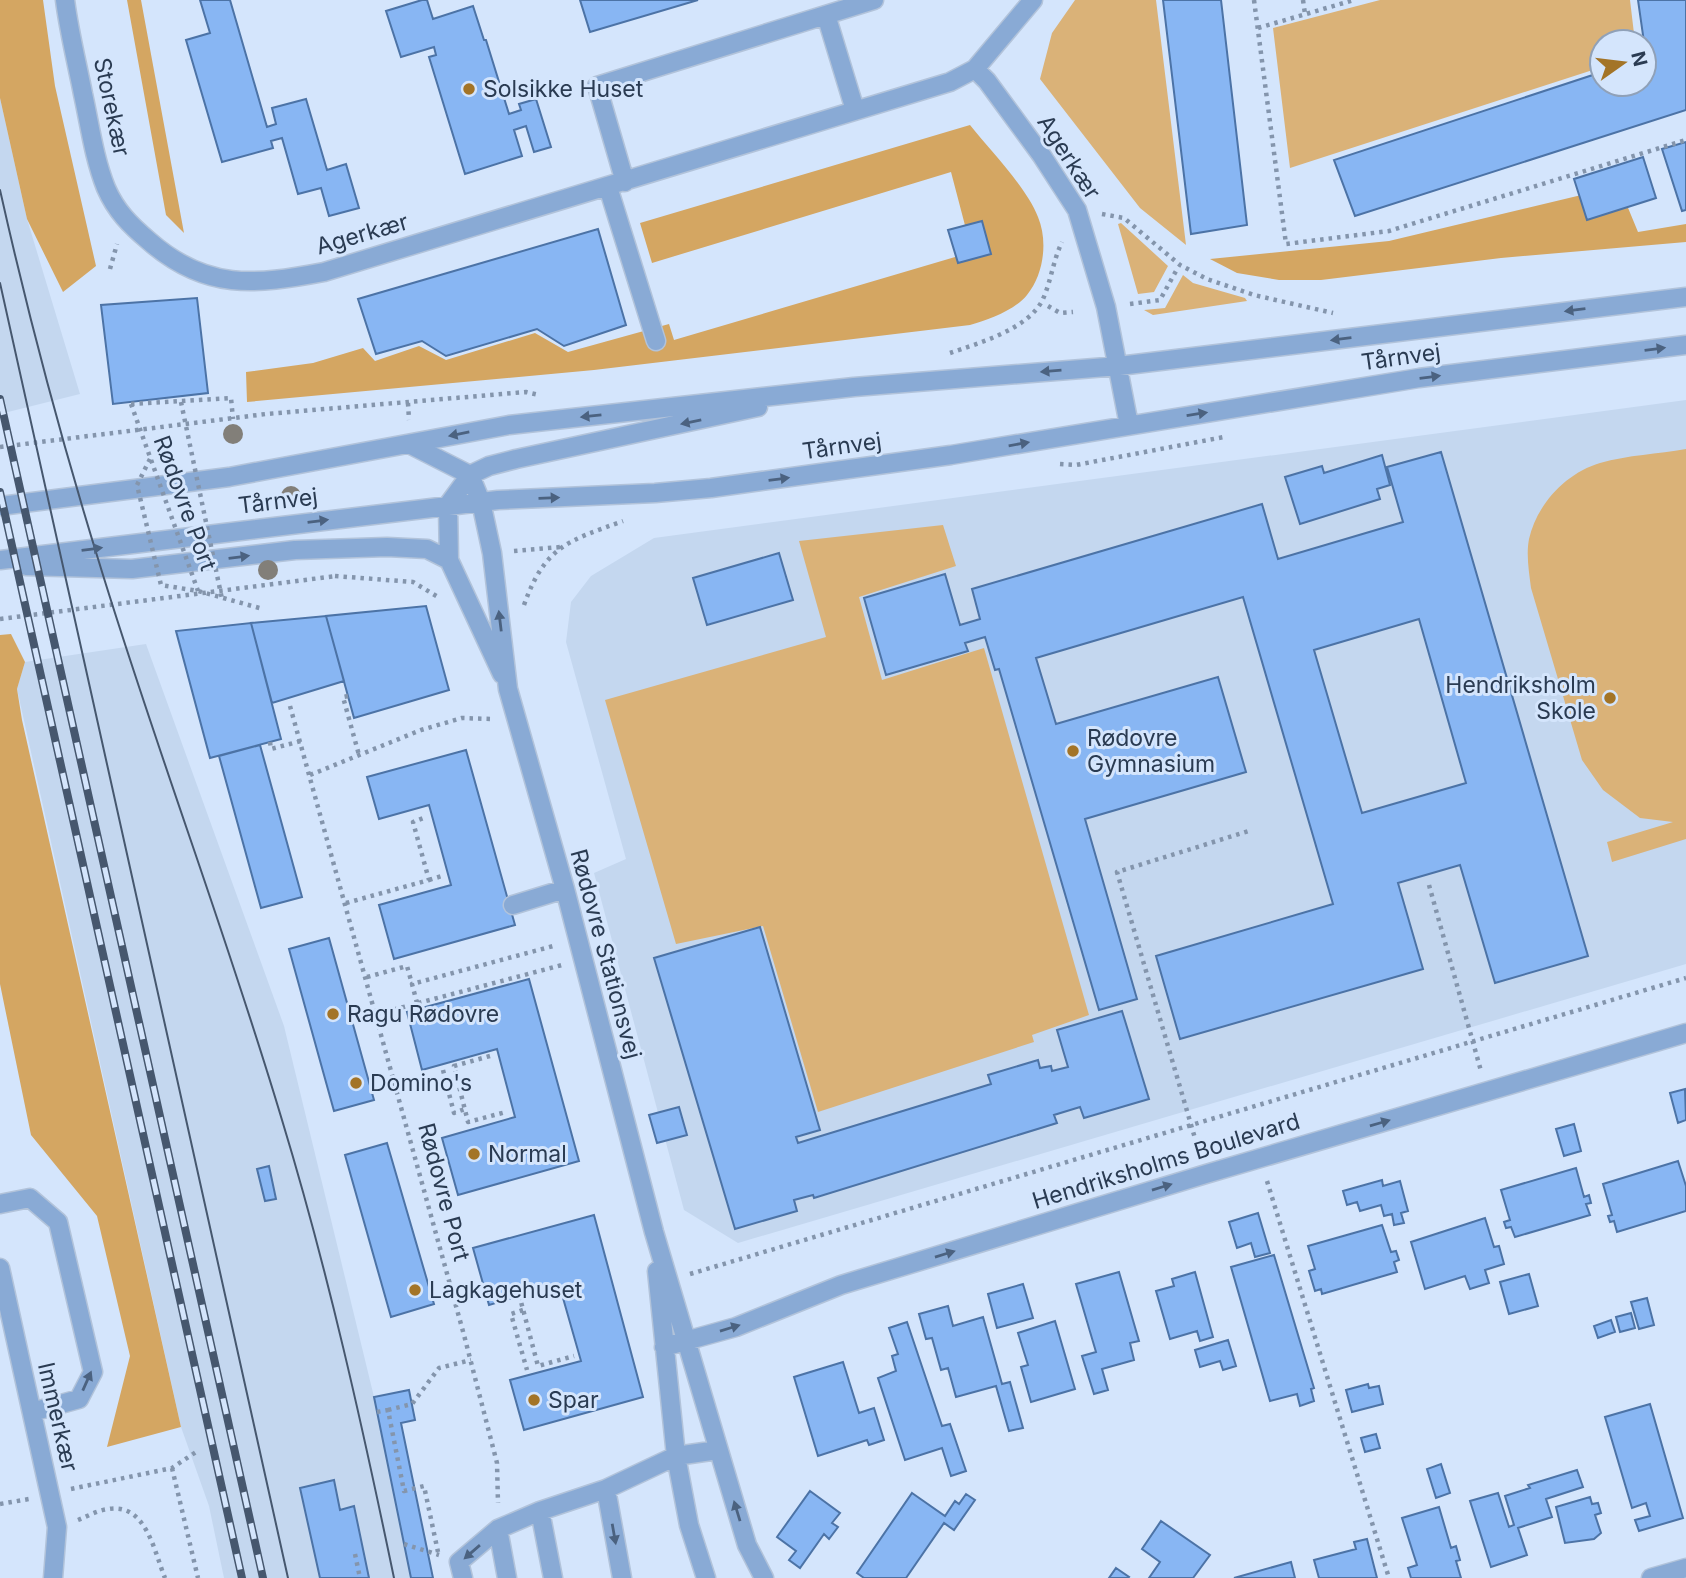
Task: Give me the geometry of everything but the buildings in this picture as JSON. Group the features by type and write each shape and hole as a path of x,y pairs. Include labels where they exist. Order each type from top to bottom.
{"street":[{"name":"Storekær","path":"65,0 97,159 107,190 124,220"},
{"path":"656,341 617,184 597,86 874,0"},
{"name":"Agerkær","path":"124,220 155,247 190,271 243,282 324,272 950,82 975,69 1033,0"},
{"path":"826,15 855,110"},
{"name":"Agerkær","path":"975,69 987,81 1042,156 1077,209 1106,307 1129,425"},
{"name":"Tårnvej","path":"0,506 229,477 509,425 854,387 1119,366 1686,297"},
{"name":"Tårnvej","path":"0,563 448,505 711,488 951,456 1419,378 1686,345"},
{"path":"0,563 132,569 295,550 387,547 427,549 449,560 448,505 470,475 489,466 854,387"},
{"path":"409,444 470,475"},
{"name":"Rødovre Stationsvej","path":"470,475 481,502 492,553 508,689"},
{"name":"Rødovre Stationsvej","path":"449,560 508,689 565,889 654,1232 747,1545 759,1575"},
{"path":"513,905 565,889"},
{"name":"Hendriksholms Boulevard","path":"664,1347 736,1327 841,1285 1686,1032"},
{"path":"0,1204 30,1198 58,1222 93,1372 79,1399 32,1412"},
{"name":"Rødovre Stationsvej","path":"654,1232 676,1456 689,1525 706,1578"},
{"name":"Immerkær","path":"0,1268 57,1527 53,1578"},
{"path":"461,1570 498,1529 540,1511 606,1489 676,1456 718,1450"},
{"path":"606,1489 622,1578"},
{"path":"540,1511 553,1578"},
{"path":"498,1529 507,1578"},
{"path":"1651,1578 1686,1568"}],"path":[{"path":"1254,0 1286,244 1389,231 1686,140"},
{"path":"1303,0 1305,14"},
{"path":"1258,28 1354,0"},
{"path":"945,355 996,337 1024,320 1041,303 1052,276 1056,255 1077,209 1124,218 1180,265 1207,279 1254,295 1344,316"},
{"path":"1106,307 1160,300 1176,271"},
{"path":"1048,306 1060,313 1073,312"},
{"path":"0,447 233,419 526,392 540,395"},
{"path":"222,599 181,401 232,398 233,419"},
{"name":"Rødovre Port","path":"181,401 131,404 198,591 263,609"},
{"path":"150,459 137,485 161,585 198,591"},
{"path":"524,607 533,580 547,559 561,547 577,538 626,520"},
{"path":"0,619 334,576 380,578 420,585"},
{"path":"348,696 343,697 359,755"},
{"name":"Rødovre Port","path":"290,706 367,977 498,1463 498,1529"},
{"path":"310,775 421,730 461,718"},
{"path":"270,742 271,748 301,741"},
{"path":"426,817 413,822 429,880"},
{"path":"1206,1174 1117,872 1252,830"},
{"path":"346,903 442,876"},
{"path":"1429,885 1487,1092"},
{"path":"411,984 578,940"},
{"path":"377,1014 583,959"},
{"path":"367,977 407,966 417,1003"},
{"path":"668,1281 1686,978"},
{"path":"490,1056 454,1066 468,1122 506,1112"},
{"path":"443,1070 454,1113 465,1110"},
{"path":"1260,1158 1389,1578"},
{"path":"556,1288 520,1298 523,1310 538,1366 574,1356"},
{"path":"523,1310 511,1314 527,1370"},
{"path":"377,1412 412,1405 439,1367 471,1360"},
{"path":"388,1410 404,1491 424,1486 439,1555"},
{"path":"110,1481 172,1468 196,1452"},
{"path":"172,1468 198,1578"},
{"path":"57,1527 107,1509 124,1508 135,1514 145,1528 164,1578"},
{"path":"404,1544 439,1555 461,1570"},
{"path":"355,1555 360,1578"}],"shaded area":[{"path":"0,0 43,0 55,86 96,266 63,292 27,219 0,98"},
{"path":"127,0 141,0 184,233 166,215"},
{"path":"1075,0 1156,0 1186,245 1140,208 1040,79 1052,33"},
{"path":"1380,0 1630,0 1633,28 1588,28 1588,72 1290,168 1273,28"},
{"path":"0,98 27,219 80,394 0,414"},
{"path":"970,125 1026,194 1038,217 1043,236 1043,257 1033,287 1016,305 993,317 970,325 594,370 247,402 246,372 313,363 363,348 375,361 419,346 446,360 535,333 568,352 669,324 674,340 972,252 951,172 652,263 640,223"},
{"path":"1619,186 1638,232 1686,224 1686,242 1501,258 1321,280 1279,280 1237,273 1210,259 1389,241"},
{"path":"1121,223 1168,266 1154,292 1138,294 1118,224"},
{"path":"1183,275 1193,283 1245,298 1247,301 1153,315 1144,310 1165,308"},
{"name":"Rødovre Gymnasium","path":"1686,400 1686,964 738,1243 684,1210 594,873 626,859 566,642 571,602 591,576 654,538"},
{"path":"1686,449 1686,839 1612,862 1607,842 1673,822 1640,818 1603,790 1582,760 1531,588 1529,539 1546,502 1576,474 1611,460"},
{"path":"943,525 956,566 859,597 882,680 984,648 1089,1015 1032,1035 1034,1042 818,1112 763,926 676,944 605,700 826,637 799,541"},
{"path":"11,634 25,662 17,689 22,720 181,1427 107,1447 130,1356 97,1216 31,1135 0,984 0,635"},
{"path":"146,644 284,1026 374,1397 411,1578 224,1578 209,1506 181,1427 17,689 25,662"}],"tram line":[{"path":"0,190 58,423 85,516 144,702 238,980 299,1177 343,1348 394,1578"},
{"path":"0,283 288,1578"}],"railway":[{"path":"0,399 263,1578"},
{"path":"0,492 242,1578"}],"place":[{"name":"Solsikke Huset","path":"469,89"},
{"name":"Hendriksholm Skole","path":"1610,698"},
{"name":"Rødovre Gymnasium","path":"1073,751"},
{"name":"Ragu Rødovre","path":"333,1014"},
{"name":"Domino's","path":"356,1083"},
{"name":"Normal","path":"474,1154"},
{"name":"Lagkagehuset","path":"415,1290"},
{"name":"Spar","path":"534,1400"}]}
